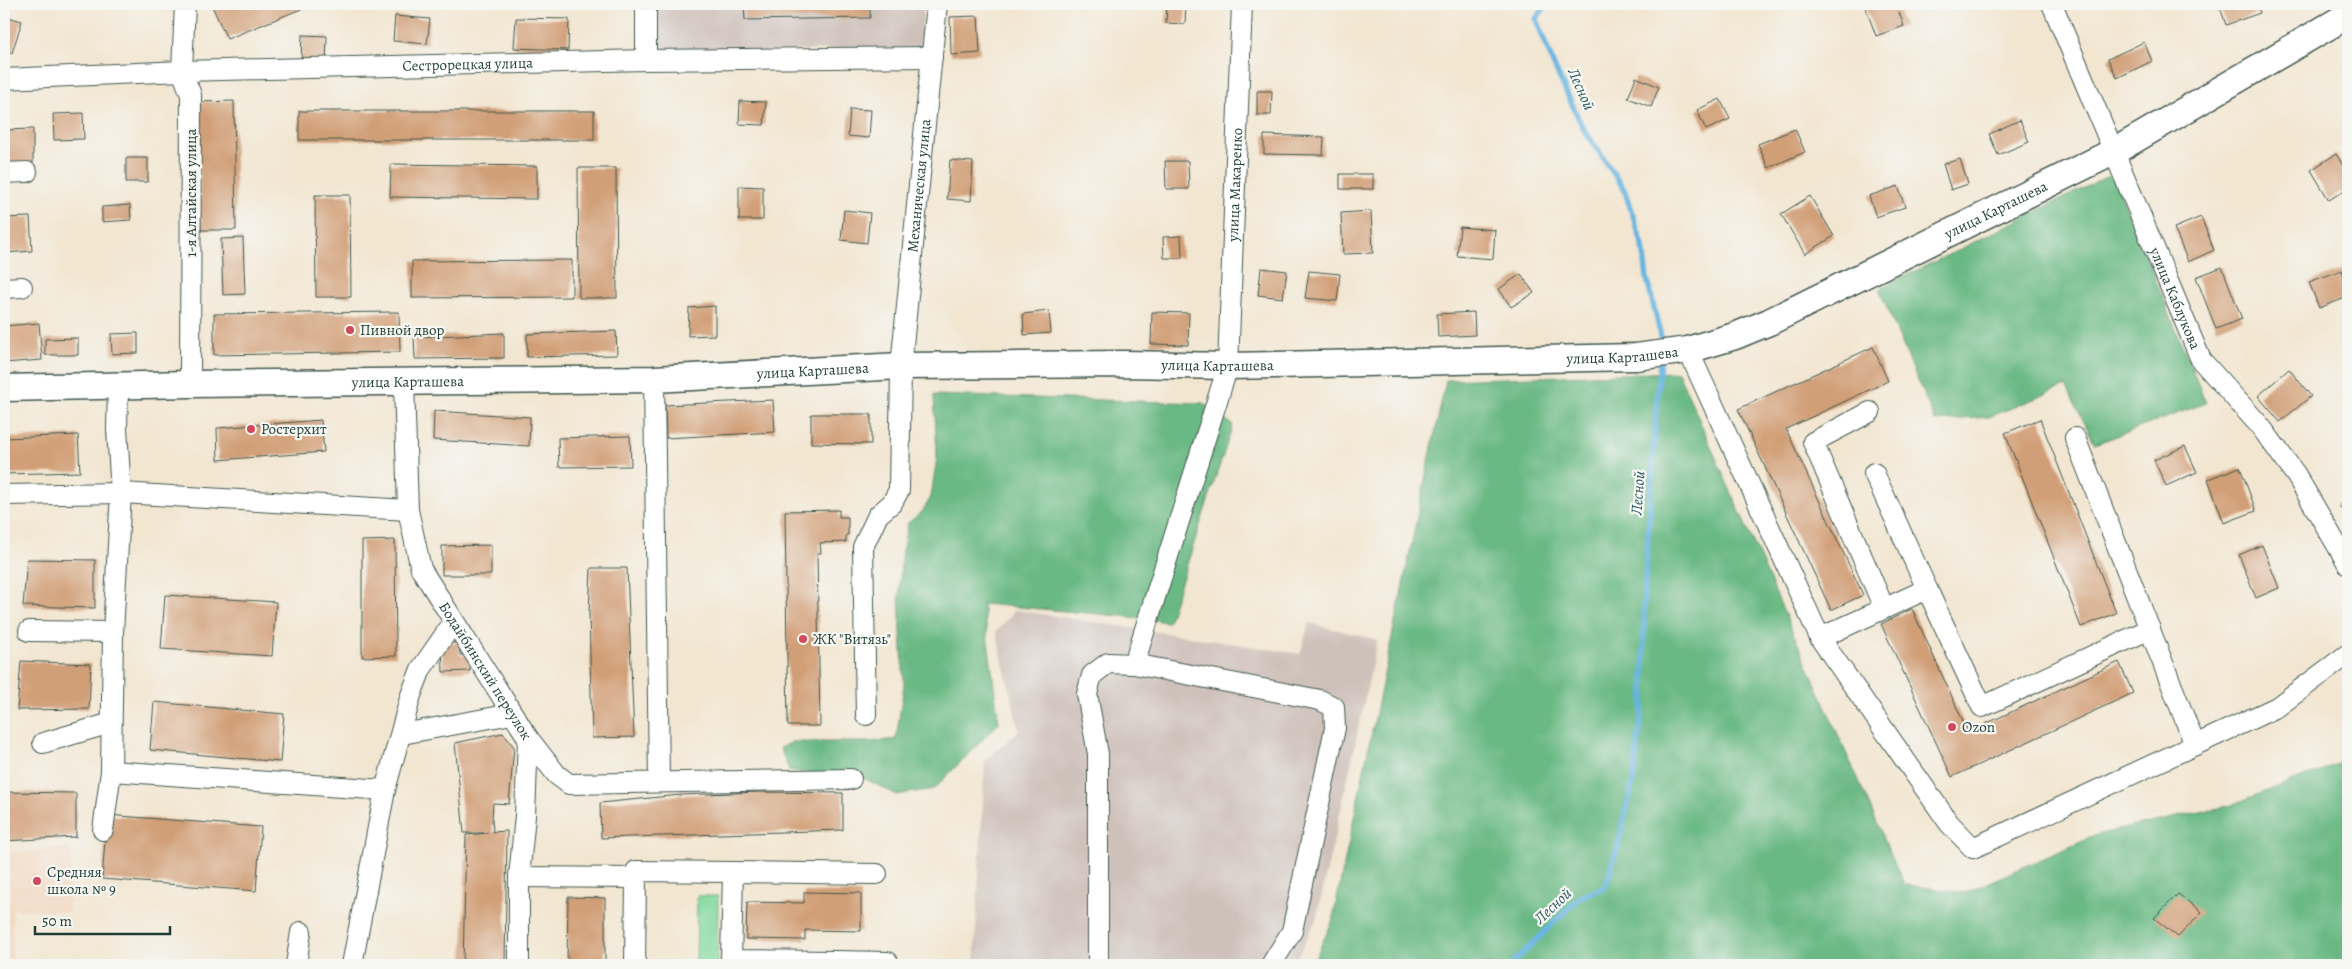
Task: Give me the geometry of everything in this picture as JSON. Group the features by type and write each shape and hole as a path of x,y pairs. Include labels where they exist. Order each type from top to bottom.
{"main road":[{"name":"улица Карташева","path":"4,388 190,384 654,380 901,366 1124,364 1228,366 1636,357 1678,351 1735,336 1769,322 2115,151 2348,15"}],"street":[{"name":"1-я Алтайская улица","path":"185,4 182,71 191,95 190,384"},
{"path":"646,4 646,60"},
{"name":"Механическая улица","path":"866,715 863,547 878,515 892,503 899,490 901,366 937,4"},
{"name":"улица Макаренко","path":"1134,664 1228,366 1242,4"},
{"name":"улица Каблукова","path":"2052,4 2201,360 2261,427 2296,474 2348,564"},
{"name":"Сестрорецкая улица","path":"4,79 182,71 646,60 932,58"},
{"path":"4,173 27,172"},
{"path":"1678,351 1820,638 1950,824 1974,848 2277,707 2348,654"},
{"path":"654,380 659,782"},
{"name":"Бодайбинский переулок","path":"404,383 408,510 421,569 453,623 528,738 525,816 519,877 518,965"},
{"path":"103,830 111,771 113,632 120,493 117,429 118,386"},
{"path":"1870,412 1813,442 1884,608"},
{"path":"2075,438 2195,745"},
{"path":"1874,473 1982,707 2150,629"},
{"path":"4,496 120,493 408,510"},
{"path":"1820,638 1927,589"},
{"path":"352,965 385,790 402,734 411,695 421,669 453,623"},
{"path":"29,631 113,632"},
{"path":"1098,965 1098,754 1087,694 1092,675 1108,663 1134,664 1320,700 1334,707 1335,728 1292,930 1271,965"},
{"path":"402,734 512,714"},
{"path":"43,743 111,723"},
{"path":"528,738 557,775 568,784 851,779"},
{"path":"111,771 385,790"},
{"path":"635,965 636,871 877,874"},
{"path":"733,872 731,960 834,963 888,962"},
{"path":"519,877 636,878"},
{"path":"296,965 300,932"}],"shaded area":[{"path":"650,4 924,4 920,48 650,54"},
{"path":"1015,610 1300,654 1309,623 1377,640 1316,920 1293,965 974,965 985,761 1019,731 996,632"},
{"name":"Средняя школа № 9","path":"71,847 68,912 13,909 13,965 4,965 4,854"}],"green space":[{"path":"2112,174 2206,403 2095,444 2066,386 1989,417 1935,421 1879,289"},
{"path":"1678,372 1904,884 1964,893 2099,834 2228,806 2348,760 2348,965 1312,965 1332,922 1446,380"},
{"path":"934,395 1203,403 1233,425 1168,622 983,604 999,723 934,789 896,795 858,775 790,772 780,748 793,742 870,742 896,739 904,685 899,597 902,551 908,523 922,512 931,497 937,457"},
{"path":"697,896 718,896 717,965 696,965"}],"building":[{"path":"218,4 305,4 306,7 227,39 212,6"},
{"path":"744,4 870,4 870,18 745,20"},
{"path":"1167,4 1186,4 1185,24 1166,23"},
{"path":"1870,4 1896,4 1904,26 1876,36 1865,6"},
{"path":"2219,4 2257,4 2260,13 2226,25"},
{"path":"4,16 22,21 12,53 4,50"},
{"path":"395,16 430,19 427,44 393,41"},
{"path":"978,16 980,53 951,55 950,17"},
{"path":"516,18 569,19 568,50 514,48"},
{"path":"302,35 327,36 326,63 301,62"},
{"path":"2144,42 2152,61 2117,78 2108,59"},
{"path":"1636,77 1659,87 1651,107 1628,98"},
{"path":"1257,91 1272,91 1271,115 1257,115"},
{"path":"1720,99 1730,119 1706,130 1697,110"},
{"path":"234,101 236,230 201,230 198,102"},
{"path":"740,101 766,102 764,125 739,124"},
{"path":"850,109 871,110 869,138 848,136"},
{"path":"299,111 594,111 594,140 299,140"},
{"path":"83,113 84,139 54,140 53,114"},
{"path":"2020,120 2029,142 1998,155 1989,134"},
{"path":"33,129 33,163 4,163 4,130"},
{"path":"1795,129 1805,152 1768,168 1758,144"},
{"path":"1264,135 1324,137 1323,155 1264,154"},
{"path":"2336,154 2348,174 2348,188 2329,200 2311,170"},
{"path":"126,158 148,158 148,182 126,182"},
{"path":"1960,159 1968,184 1951,190 1943,164"},
{"path":"950,160 973,162 971,201 947,199"},
{"path":"1165,161 1188,161 1189,189 1166,189"},
{"path":"391,164 537,166 537,199 390,197"},
{"path":"578,168 616,168 617,298 579,298"},
{"path":"1340,174 1373,174 1373,189 1340,189"},
{"path":"739,186 763,187 763,220 739,220"},
{"path":"1898,186 1905,207 1876,217 1869,196"},
{"path":"315,195 350,195 351,297 316,297"},
{"path":"1810,196 1834,236 1805,254 1781,214"},
{"path":"130,205 131,220 102,222 102,207"},
{"path":"844,210 870,213 867,243 841,240"},
{"path":"1371,211 1373,253 1343,254 1341,213"},
{"path":"30,217 32,251 4,253 4,218"},
{"path":"2201,217 2214,250 2188,262 2174,228"},
{"path":"1460,227 1495,230 1493,259 1457,256"},
{"path":"1181,236 1182,258 1164,258 1163,237"},
{"path":"243,238 245,294 223,295 221,239"},
{"path":"572,260 572,297 412,298 412,261"},
{"path":"2222,267 2242,319 2216,329 2196,277"},
{"path":"1261,268 1287,271 1283,298 1258,295"},
{"path":"2342,270 2348,287 2348,297 2319,308 2309,282"},
{"path":"1309,271 1340,274 1337,301 1305,298"},
{"path":"1521,274 1534,293 1511,307 1499,289"},
{"path":"715,306 715,335 688,336 689,308"},
{"path":"1049,311 1051,333 1024,335 1023,314"},
{"path":"399,312 400,352 214,355 214,314"},
{"path":"1152,312 1189,313 1188,345 1151,344"},
{"path":"1474,312 1475,335 1438,337 1437,314"},
{"path":"39,323 42,360 4,363 4,326"},
{"path":"616,331 617,355 527,357 527,334"},
{"path":"138,333 138,353 112,354 111,334"},
{"path":"504,333 504,358 415,359 414,337"},
{"path":"78,338 78,355 45,355 45,339"},
{"path":"1873,347 1888,381 1786,429 1863,595 1831,610 1738,409"},
{"path":"2289,369 2311,396 2280,422 2258,396"},
{"path":"773,400 775,432 666,438 665,405"},
{"path":"434,411 530,417 529,446 433,440"},
{"path":"811,414 871,414 871,444 811,443"},
{"path":"2040,419 2116,613 2081,627 2005,433"},
{"path":"321,420 324,452 218,460 217,428"},
{"path":"78,435 80,472 4,474 4,438"},
{"path":"630,436 631,466 559,467 558,438"},
{"path":"2185,446 2197,472 2166,486 2154,460"},
{"path":"2240,467 2256,511 2224,523 2208,479"},
{"path":"2348,499 2348,520 2339,505"},
{"name":"ЖК \"Витязь\"","path":"839,510 839,517 848,517 846,542 820,543 821,553 817,553 820,726 788,726 785,511"},
{"path":"395,540 396,656 362,657 362,541"},
{"path":"491,545 491,575 442,575 442,546"},
{"path":"2262,545 2279,588 2256,598 2239,555"},
{"path":"27,559 95,560 95,608 23,606"},
{"path":"591,568 627,568 634,737 592,738 589,612"},
{"path":"165,595 276,602 272,656 161,649"},
{"path":"1912,609 1968,732 2119,662 2133,693 1952,777 1881,624"},
{"path":"442,643 459,643 460,655 470,655 470,671 443,672"},
{"path":"21,661 91,664 89,709 17,710"},
{"path":"154,702 284,714 280,762 150,750"},
{"path":"503,733 514,747 509,804 493,803 492,820 493,832 507,831 505,965 463,965 466,835 488,833 464,833 455,743"},
{"path":"4,792 76,793 76,837 4,841"},
{"path":"760,792 843,793 843,830 601,838 600,803 680,795"},
{"path":"107,815 261,827 256,891 102,879"},
{"path":"804,892 861,893 861,931 805,930 805,940 746,939 747,902 804,903"},
{"path":"2178,894 2202,912 2178,937 2154,918"},
{"path":"568,897 605,898 605,965 567,965"}],"waterway":[{"name":"Лесной","path":"1547,4 1536,19 1554,66 1583,128 1624,189 1643,246 1647,279 1662,341 1661,348"},
{"name":"Лесной","path":"1511,965 1580,897 1605,887 1617,849 1634,776 1644,694 1644,595 1660,360"}],"place":[{"name":"Пивной двор","path":"350,330"},
{"name":"Ростерхит","path":"251,429"},
{"name":"ЖК \"Витязь\"","path":"803,639"},
{"name":"Ozon","path":"1952,727"},
{"name":"Средняя школа № 9","path":"37,881"}]}
